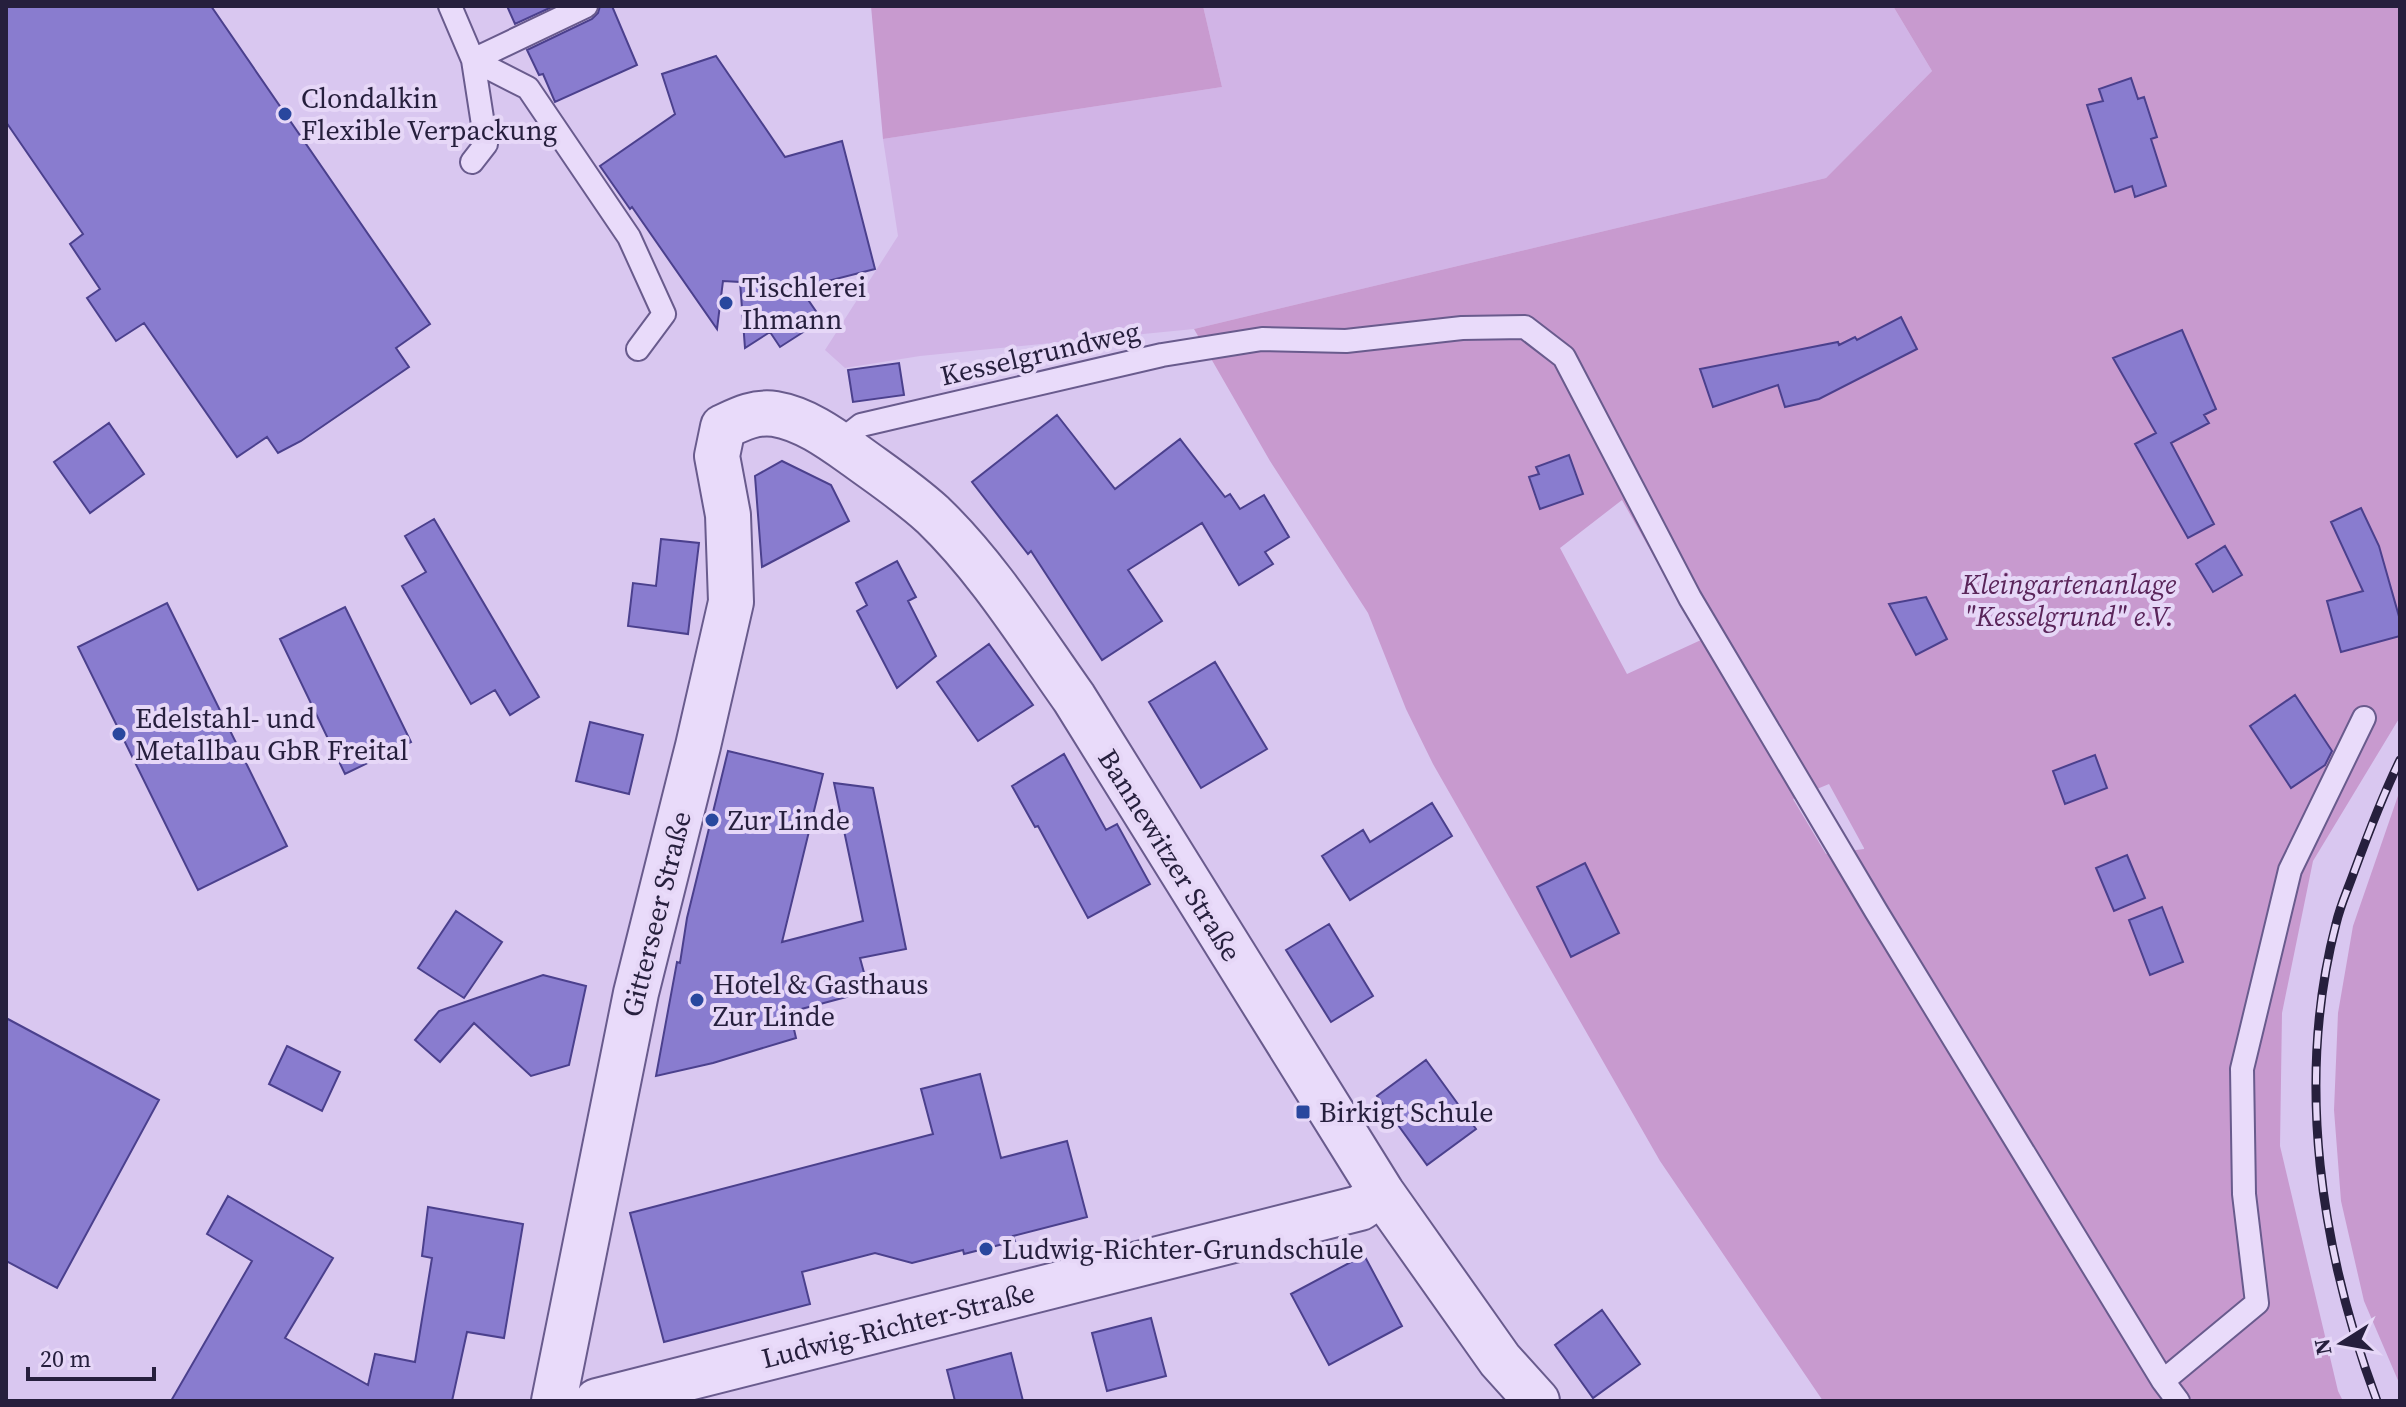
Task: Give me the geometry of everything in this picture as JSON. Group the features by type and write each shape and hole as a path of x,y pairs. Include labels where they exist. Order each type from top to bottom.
{"street":[{"name":"Bannewitzer Straße","path":"723,427 746,416 773,413 797,420 838,443 900,488 933,516 966,552 1074,698 1382,1193 1500,1360 1537,1401"},
{"name":"Gitterseer Straße","path":"571,1400 636,993 731,602 728,515 717,456 723,427"},
{"name":"Ludwig-Richter-Straße","path":"571,1400 1360,1208 1382,1193"}],"lane":[{"path":"450,6 473,60 486,144 472,162"},
{"path":"473,60 586,6"},
{"path":"473,60 528,88 629,237 664,314 638,349"},
{"name":"Kesselgrundweg","path":"838,443 861,425 1162,355 1262,339 1346,341 1462,328 1525,327 1564,357 1690,598 1884,925 2178,1401"},
{"path":"2163,1381 2257,1303 2244,1194 2242,1069 2290,870 2364,718"}],"shaded area":[{"path":"1203,6 1893,6 1932,71 1826,178 1194,329 920,356 845,368 825,350 898,236 883,139 1222,87"}],"green space":[{"path":"871,6 1203,6 1222,87 883,139"},
{"name":"Kleingartenanlage \"Kesselgrund\" e.V.","path":"1893,6 2400,6 2400,717 2313,861 2282,1013 2280,1146 2338,1391 2343,1401 1823,1401 1660,1161 1433,764 1406,709 1368,613 1270,461 1194,329 1826,178 1932,71","holes":["1622,500 1701,640 1627,674 1560,548","1829,784 1864,848 1864,849 1826,854 1793,799"]},
{"path":"2400,790 2400,1385 2364,1301 2341,1201 2334,1110 2338,1013 2353,926"}],"building":[{"path":"6,6 211,6 430,324 396,348 409,367 301,441 278,453 267,437 237,457 144,323 116,341 87,298 100,289 70,244 83,234 6,122"},
{"path":"507,6 554,6 515,24"},
{"path":"600,6 612,6 637,65 555,102 543,74 539,75 527,50 592,19"},
{"path":"716,56 785,157 842,141 875,269 800,288 822,320 780,347 770,332 745,348 740,282 723,281 717,329 600,166 675,114 662,74"},
{"path":"2131,78 2138,99 2144,97 2157,137 2151,139 2166,186 2135,197 2132,186 2115,192 2087,105 2103,101 2099,89"},
{"path":"1901,317 1917,349 1819,399 1785,407 1778,385 1713,407 1700,369 1838,342 1839,345 1855,337 1857,340"},
{"path":"2182,330 2216,409 2204,415 2209,423 2171,443 2214,524 2188,538 2135,444 2156,433 2113,358"},
{"path":"899,363 904,395 853,402 848,370"},
{"path":"1057,415 1115,489 1180,439 1225,497 1230,494 1240,509 1264,495 1289,537 1265,552 1273,564 1239,585 1202,523 1128,570 1162,621 1102,660 1031,551 1028,554 972,482"},
{"path":"109,423 144,474 90,513 54,462"},
{"path":"1569,455 1583,494 1540,509 1529,477 1539,474 1536,467"},
{"path":"782,461 831,485 849,521 762,567 755,476"},
{"path":"2361,508 2379,546 2400,620 2400,636 2341,652 2327,601 2363,591 2331,522"},
{"path":"434,519 539,697 510,715 495,690 471,704 402,586 426,572 405,536"},
{"path":"661,539 699,543 688,634 628,626 633,583 656,586"},
{"path":"2225,546 2242,575 2213,592 2196,564"},
{"path":"897,561 916,597 908,601 936,656 897,688 857,611 867,605 856,583"},
{"path":"1926,597 1947,639 1916,655 1889,604"},
{"path":"167,603 287,846 198,890 78,647"},
{"path":"345,607 411,742 345,774 280,639"},
{"path":"989,644 1033,705 978,741 937,682"},
{"path":"1215,662 1267,749 1201,788 1149,702"},
{"path":"2295,695 2332,751 2325,765 2291,788 2250,726"},
{"path":"590,722 643,735 629,794 576,781"},
{"path":"728,751 823,774 782,942 863,921 834,783 873,788 906,949 860,958 869,991 790,1012 796,1038 656,1076 677,962 680,963 687,918"},
{"path":"1064,754 1106,830 1117,824 1150,884 1088,918 1038,826 1035,827 1012,786"},
{"path":"2095,755 2107,788 2065,804 2053,771"},
{"path":"1432,803 1452,836 1350,900 1322,856 1363,830 1370,842"},
{"path":"2127,855 2145,898 2114,911 2096,868"},
{"path":"1585,863 1619,933 1571,957 1537,887"},
{"path":"2162,907 2183,962 2150,975 2129,920"},
{"path":"456,911 502,942 464,998 418,968"},
{"path":"1329,924 1373,996 1331,1022 1286,950"},
{"path":"543,975 586,986 569,1065 531,1076 474,1023 440,1062 415,1040 439,1011"},
{"path":"6,1018 159,1100 57,1288 6,1261"},
{"path":"287,1046 340,1072 322,1111 269,1084"},
{"path":"1426,1060 1476,1129 1427,1165 1377,1096"},
{"path":"980,1074 1001,1158 1067,1141 1087,1217 1013,1236 1015,1241 964,1254 963,1250 912,1263 875,1253 802,1272 810,1304 664,1342 630,1213 933,1134 921,1089"},
{"path":"228,1196 333,1258 285,1338 368,1385 375,1354 415,1362 432,1258 422,1256 428,1207 523,1224 504,1338 467,1332 452,1401 171,1401 252,1261 207,1234"},
{"path":"1364,1255 1402,1326 1329,1365 1291,1294"},
{"path":"1602,1310 1640,1364 1593,1398 1555,1345"},
{"path":"1151,1318 1166,1376 1107,1391 1092,1333"},
{"path":"1011,1353 1023,1401 955,1401 947,1370"}],"railway":[{"path":"2377,1401 2357,1344 2329,1226 2320,1165 2316,1104 2317,1044 2324,983 2338,917 2400,760"}],"place":[{"name":"Clondalkin Flexible Verpackung","path":"285,114"},
{"name":"Tischlerei Ihmann","path":"726,303"},
{"name":"Edelstahl- und Metallbau GbR Freital","path":"119,734"},
{"name":"Zur Linde","path":"712,820"},
{"name":"Hotel & Gasthaus Zur Linde","path":"697,1000"},
{"name":"Birkigt Schule","path":"1303,1112"},
{"name":"Ludwig-Richter-Grundschule","path":"986,1249"}]}
